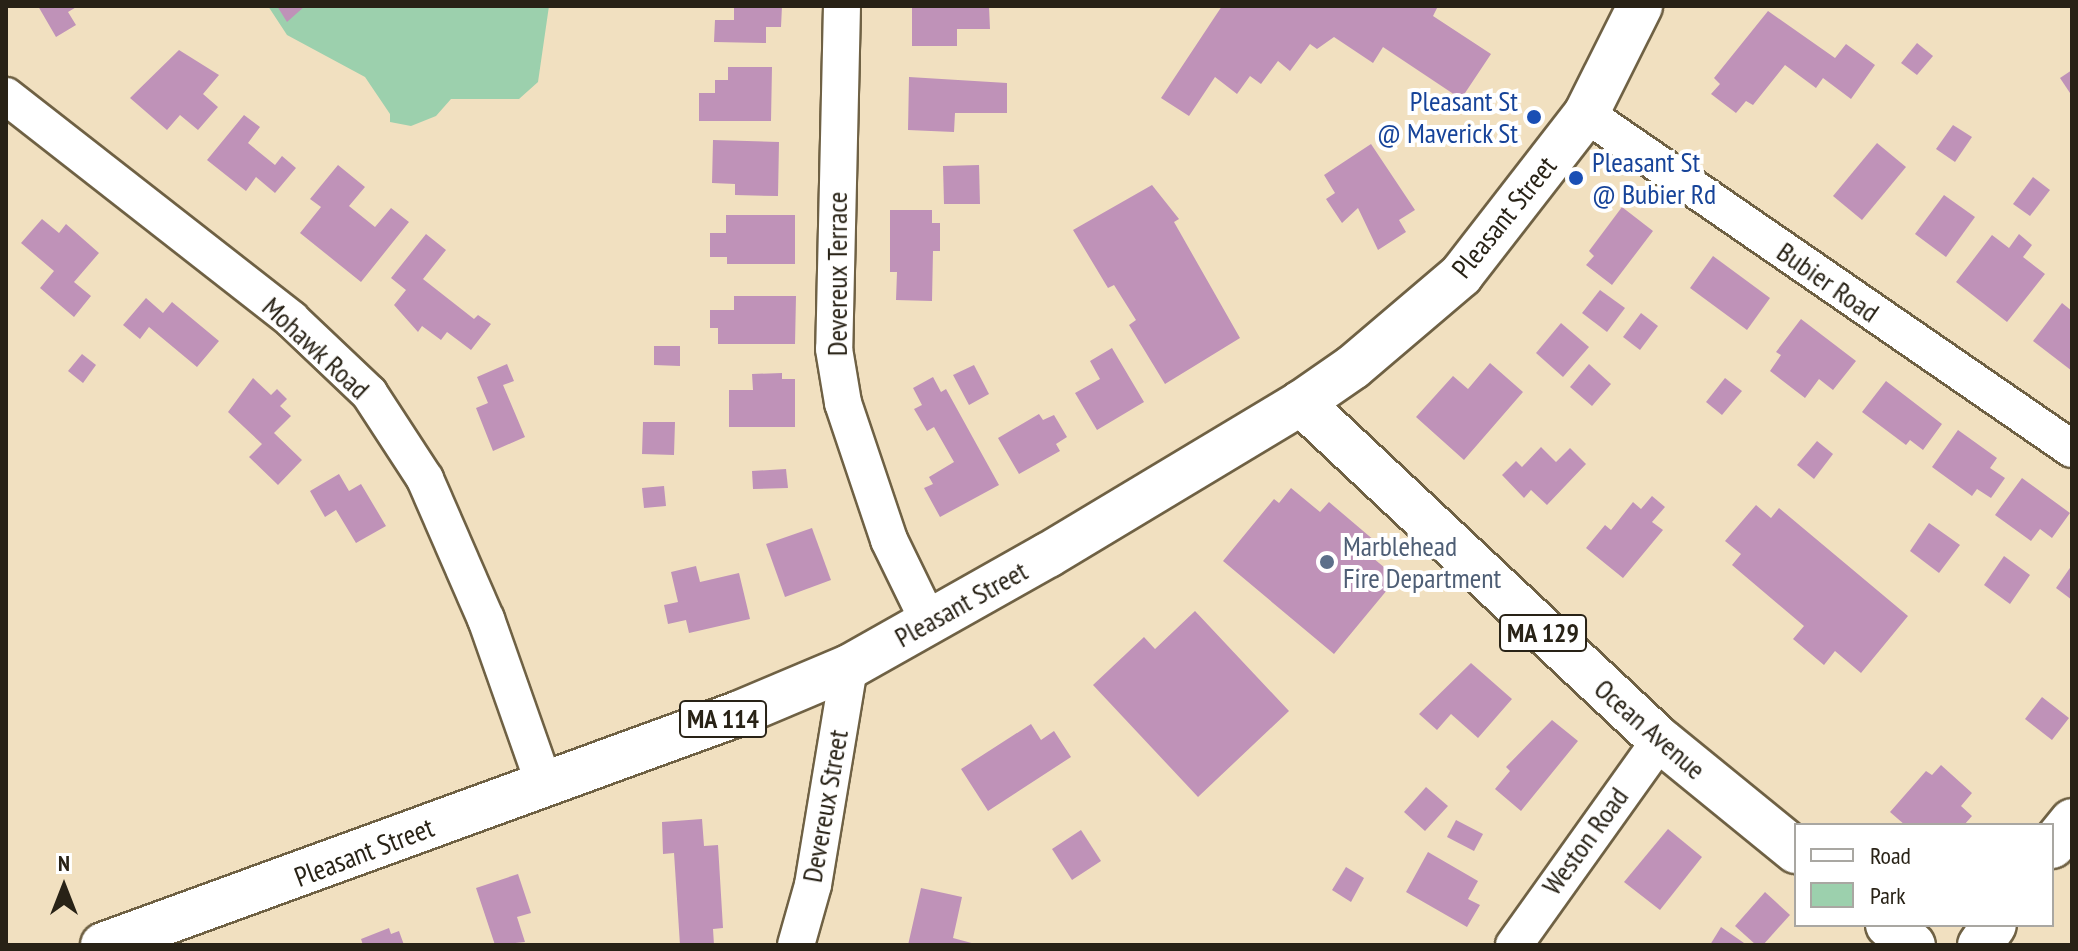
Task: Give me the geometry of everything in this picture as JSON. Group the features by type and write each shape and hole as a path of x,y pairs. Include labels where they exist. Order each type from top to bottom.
{"main road":[{"name":"Pleasant Street","path":"103,945 252,895 543,781 740,713 849,667 1301,403 1353,367 1461,275 1586,114 1637,7"},
{"name":"Ocean Avenue","path":"1301,403 1460,558 1660,740 1794,849"},
{"path":"2054,844 2072,821"},
{"path":"1890,927 1913,945"},
{"path":"1980,945 1993,927"}],"street":[{"name":"Devereux Terrace","path":"842,6 834,349 843,403 889,540 929,622"},
{"name":"Mohawk Road","path":"6,96 291,319 369,393 425,479 486,619 543,781"},
{"name":"Bubier Road","path":"1586,114 2072,449"},
{"name":"Devereux Street","path":"796,945 813,885 849,667"},
{"name":"Weston Road","path":"1514,945 1660,740"}],"green space":[{"path":"268,6 549,6 538,82 519,99 451,99 436,116 411,126 390,122 390,114 365,77 287,35"}],"building":[{"path":"38,6 78,6 68,12 76,25 56,37"},
{"path":"277,6 305,6 287,22"},
{"path":"734,6 782,6 781,27 766,27 766,43 714,42 715,20 734,20"},
{"path":"912,6 989,6 990,29 957,29 957,46 912,46"},
{"path":"1222,6 1438,6 1433,16 1491,54 1461,99 1383,47 1373,63 1334,37 1317,49 1310,44 1290,71 1278,61 1261,84 1250,76 1237,94 1215,77 1189,116 1161,98"},
{"path":"1768,11 1835,58 1846,44 1875,65 1851,99 1823,78 1816,88 1785,65 1753,105 1746,101 1736,113 1711,94 1720,84 1714,78"},
{"path":"1917,43 1933,56 1917,75 1901,63"},
{"path":"179,50 219,75 203,94 218,107 198,130 180,115 167,130 130,98"},
{"path":"728,67 772,67 771,121 699,121 699,93 715,93 715,80 728,80"},
{"path":"2072,70 2072,96 2060,78"},
{"path":"909,77 1007,83 1007,113 955,113 954,132 908,130"},
{"path":"244,115 260,127 248,143 275,165 282,156 296,168 275,193 256,177 246,191 207,160"},
{"path":"1953,125 1972,137 1955,162 1936,149"},
{"path":"713,140 779,142 778,196 735,195 735,184 712,183"},
{"path":"1877,143 1906,167 1862,220 1833,196"},
{"path":"1371,144 1415,210 1399,220 1406,232 1378,250 1358,208 1342,223 1326,199 1335,193 1324,175"},
{"path":"338,165 365,187 349,206 375,227 391,208 409,222 361,282 300,233 321,207 310,199"},
{"path":"979,165 980,204 944,204 943,166"},
{"path":"2033,177 2050,190 2030,216 2013,204"},
{"path":"1152,185 1179,219 1174,222 1240,338 1165,384 1129,325 1136,320 1114,285 1108,288 1073,230"},
{"path":"1944,195 1975,217 1946,257 1915,234"},
{"path":"1622,207 1653,231 1612,285 1586,265 1594,256 1589,251"},
{"path":"890,210 932,210 932,223 940,223 940,251 933,251 932,301 896,300 897,272 890,272"},
{"path":"726,215 795,215 795,264 727,264 727,257 710,257 710,233 726,233"},
{"path":"42,219 59,233 66,224 99,253 74,282 91,296 74,317 40,288 54,271 21,243"},
{"path":"426,234 446,250 423,279 474,319 478,315 491,324 471,350 447,332 441,340 422,326 418,332 394,305 406,290 391,278"},
{"path":"2019,234 2032,245 2023,257 2045,274 2007,322 1956,282 1992,235 2009,248"},
{"path":"1713,256 1770,298 1747,330 1690,288"},
{"path":"1600,290 1625,308 1607,332 1582,313"},
{"path":"734,296 796,296 795,344 718,344 718,328 710,328 710,310 734,310"},
{"path":"146,298 163,313 172,302 219,341 197,367 149,327 140,339 123,325"},
{"path":"2062,303 2072,311 2072,371 2033,341"},
{"path":"1641,313 1658,326 1640,350 1623,337"},
{"path":"1801,319 1856,361 1833,390 1819,379 1805,398 1770,371 1781,355 1776,352"},
{"path":"1561,323 1589,347 1563,377 1536,353"},
{"path":"654,346 680,346 680,366 654,365"},
{"path":"1112,348 1144,402 1097,430 1075,393 1100,379 1090,361"},
{"path":"82,354 96,365 83,383 68,371"},
{"path":"1490,363 1523,392 1464,460 1416,417 1453,376 1468,389"},
{"path":"507,364 514,381 503,385 525,437 493,451 476,408 488,403 477,377"},
{"path":"1589,364 1611,384 1592,406 1570,387"},
{"path":"974,365 989,394 969,405 953,375"},
{"path":"782,373 782,379 795,379 795,427 729,427 729,390 753,390 752,374"},
{"path":"933,377 941,392 946,389 999,485 940,517 924,488 933,484 929,477 954,462 934,427 927,431 914,409 922,405 913,388"},
{"path":"253,378 271,395 277,389 287,399 280,406 291,416 274,433 302,460 278,485 249,457 262,444 228,412"},
{"path":"1725,378 1742,391 1722,415 1706,402"},
{"path":"1886,381 1942,424 1923,450 1910,440 1906,445 1862,412"},
{"path":"1039,414 1043,420 1054,415 1067,437 1056,444 1060,451 1019,474 998,438"},
{"path":"643,422 675,422 674,455 642,454"},
{"path":"1958,430 1997,458 1990,468 2005,478 1991,498 1977,489 1972,496 1932,467"},
{"path":"1817,441 1833,454 1814,479 1797,465"},
{"path":"1541,447 1556,462 1570,448 1586,464 1547,505 1531,490 1524,498 1502,475 1516,461 1522,467"},
{"path":"786,469 788,488 753,489 752,471"},
{"path":"339,474 349,491 361,484 386,526 356,543 336,510 325,517 310,491"},
{"path":"2022,478 2070,513 2052,538 2040,529 2031,541 1995,515"},
{"path":"664,486 666,506 644,508 642,488"},
{"path":"1291,488 1320,512 1329,502 1382,547 1373,558 1397,578 1334,654 1223,561 1274,499 1279,503"},
{"path":"1652,496 1665,507 1652,522 1663,530 1623,578 1586,548 1605,525 1611,530 1633,502 1641,509"},
{"path":"1756,505 1771,518 1779,508 1908,616 1861,673 1835,651 1824,665 1793,639 1804,626 1732,565 1741,554 1725,541"},
{"path":"1929,523 1960,545 1939,573 1910,551"},
{"path":"812,528 831,580 785,597 766,544"},
{"path":"2004,556 2030,575 2010,604 1984,585"},
{"path":"2072,565 2072,600 2056,588"},
{"path":"696,566 700,582 739,573 750,619 689,633 686,620 668,624 664,605 678,602 671,572"},
{"path":"1195,611 1289,711 1198,797 1093,685 1144,637 1155,649"},
{"path":"1471,663 1512,699 1478,738 1451,714 1437,730 1419,714"},
{"path":"2042,697 2069,718 2052,740 2025,719"},
{"path":"1552,720 1578,741 1521,811 1495,789 1510,771 1506,767"},
{"path":"1031,724 1041,740 1054,731 1071,757 988,811 961,769"},
{"path":"1941,765 1972,793 1961,806 1972,816 1966,823 1903,823 1890,812 1926,771 1932,775"},
{"path":"1426,787 1448,806 1425,831 1404,812"},
{"path":"702,819 704,846 718,845 723,928 713,929 714,945 680,945 674,853 663,854 662,822"},
{"path":"1456,820 1483,834 1474,851 1447,837"},
{"path":"1668,829 1702,857 1660,910 1624,882"},
{"path":"1081,830 1101,861 1072,880 1052,849"},
{"path":"1428,852 1478,881 1468,899 1480,905 1467,927 1406,892"},
{"path":"1346,867 1364,878 1351,902 1332,890"},
{"path":"518,874 531,913 517,917 525,942 495,945 476,888"},
{"path":"921,888 962,897 953,938 979,945 908,945"},
{"path":"1765,892 1790,915 1763,945 1756,945 1735,926"},
{"path":"1721,927 1744,943 1710,945"},
{"path":"389,928 391,934 399,931 404,945 363,945 361,939"}],"place":[{"name":"Pleasant St @ Maverick St","path":"1534,117"},
{"name":"Pleasant St @ Bubier Rd","path":"1576,178"},
{"name":"Marblehead Fire Department","path":"1327,562"}]}
